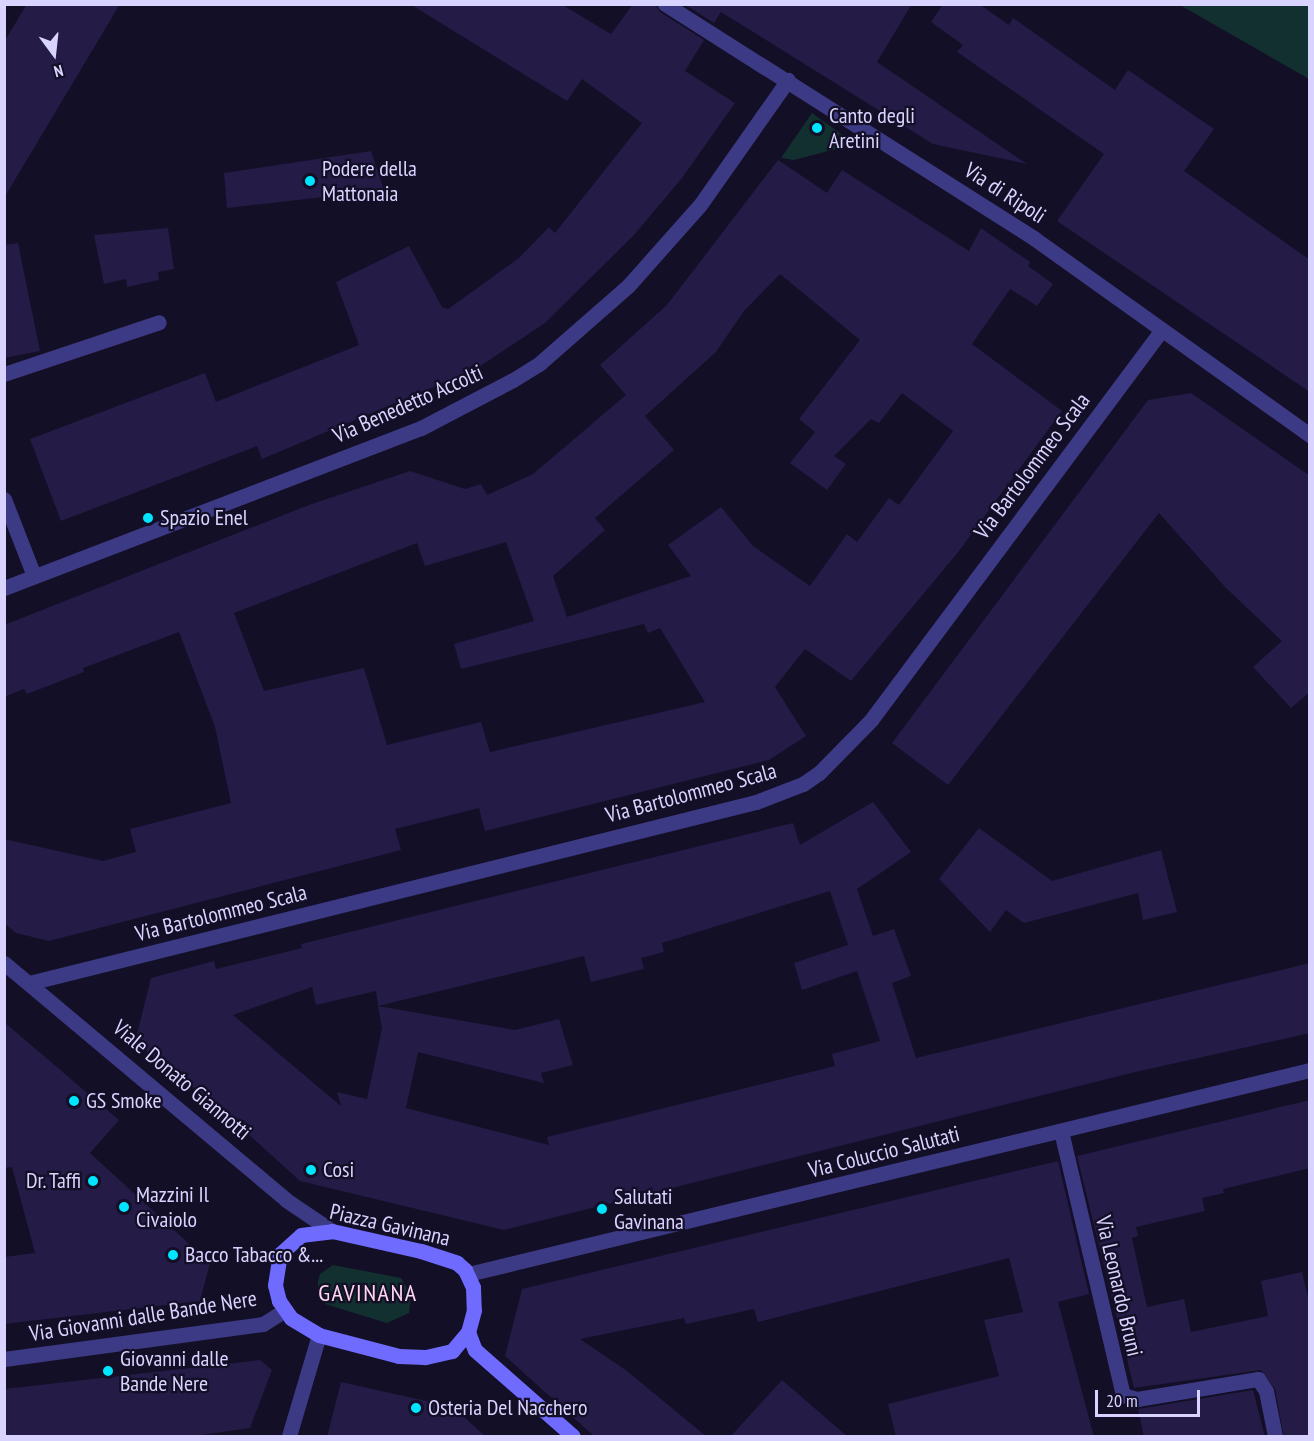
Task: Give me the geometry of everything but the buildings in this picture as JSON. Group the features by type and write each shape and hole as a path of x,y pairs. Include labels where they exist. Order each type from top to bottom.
{"main road":[{"name":"Piazza Gavinana","path":"285,1310 274,1285 280,1254 301,1235 332,1231 421,1251 457,1263 468,1274 474,1297 468,1332"},
{"path":"285,1310 319,1335 413,1358 452,1351 468,1332"},
{"path":"468,1332 474,1350 573,1437"}],"street":[{"name":"Via di Ripoli","path":"664,4 788,80 1035,239 1310,435"},
{"name":"Via Benedetto Accolti","path":"4,588 421,428 513,381 557,349 628,286 700,205 788,80"},
{"path":"4,374 159,322"},
{"name":"Via Bartolommeo Scala","path":"29,983 756,802 803,784 819,773 872,720 1161,331"},
{"path":"4,499 34,576"},
{"name":"Viale Donato Giannotti","path":"4,963 286,1200 332,1231"},
{"name":"Via Coluccio Salutati","path":"468,1274 1310,1070"},
{"name":"Via Leonardo Bruni","path":"1061,1131 1119,1389 1129,1399 1137,1399 1258,1379 1266,1391 1275,1437"},
{"name":"Via Giovanni dalle Bande Nere","path":"4,1359 263,1324 285,1310"},
{"path":"289,1437 319,1335"}],"green space":[{"path":"1180,5 1309,5 1309,79"},
{"name":"Canto degli Aretini","path":"812,113 855,144 794,160 781,158"},
{"path":"333,1265 401,1278 411,1295 409,1313 387,1323 325,1304 318,1291 318,1281 320,1274"}],"place":[{"name":"Canto degli Aretini","path":"817,128"},
{"name":"Podere della Mattonaia","path":"310,181"},
{"name":"Spazio Enel","path":"148,518"},
{"name":"GS Smoke","path":"74,1101"},
{"name":"Cosi","path":"311,1170"},
{"name":"Dr. Taffi","path":"93,1181"},
{"name":"Mazzini Il Civaiolo","path":"124,1207"},
{"name":"Salutati Gavinana","path":"602,1209"},
{"name":"Bacco Tabacco &...","path":"173,1255"},
{"name":"Giovanni dalle Bande Nere","path":"108,1371"},
{"name":"Osteria Del Nacchero","path":"416,1408"}],"district":[{"name":"GAVINANA","path":"368,1293"}]}
